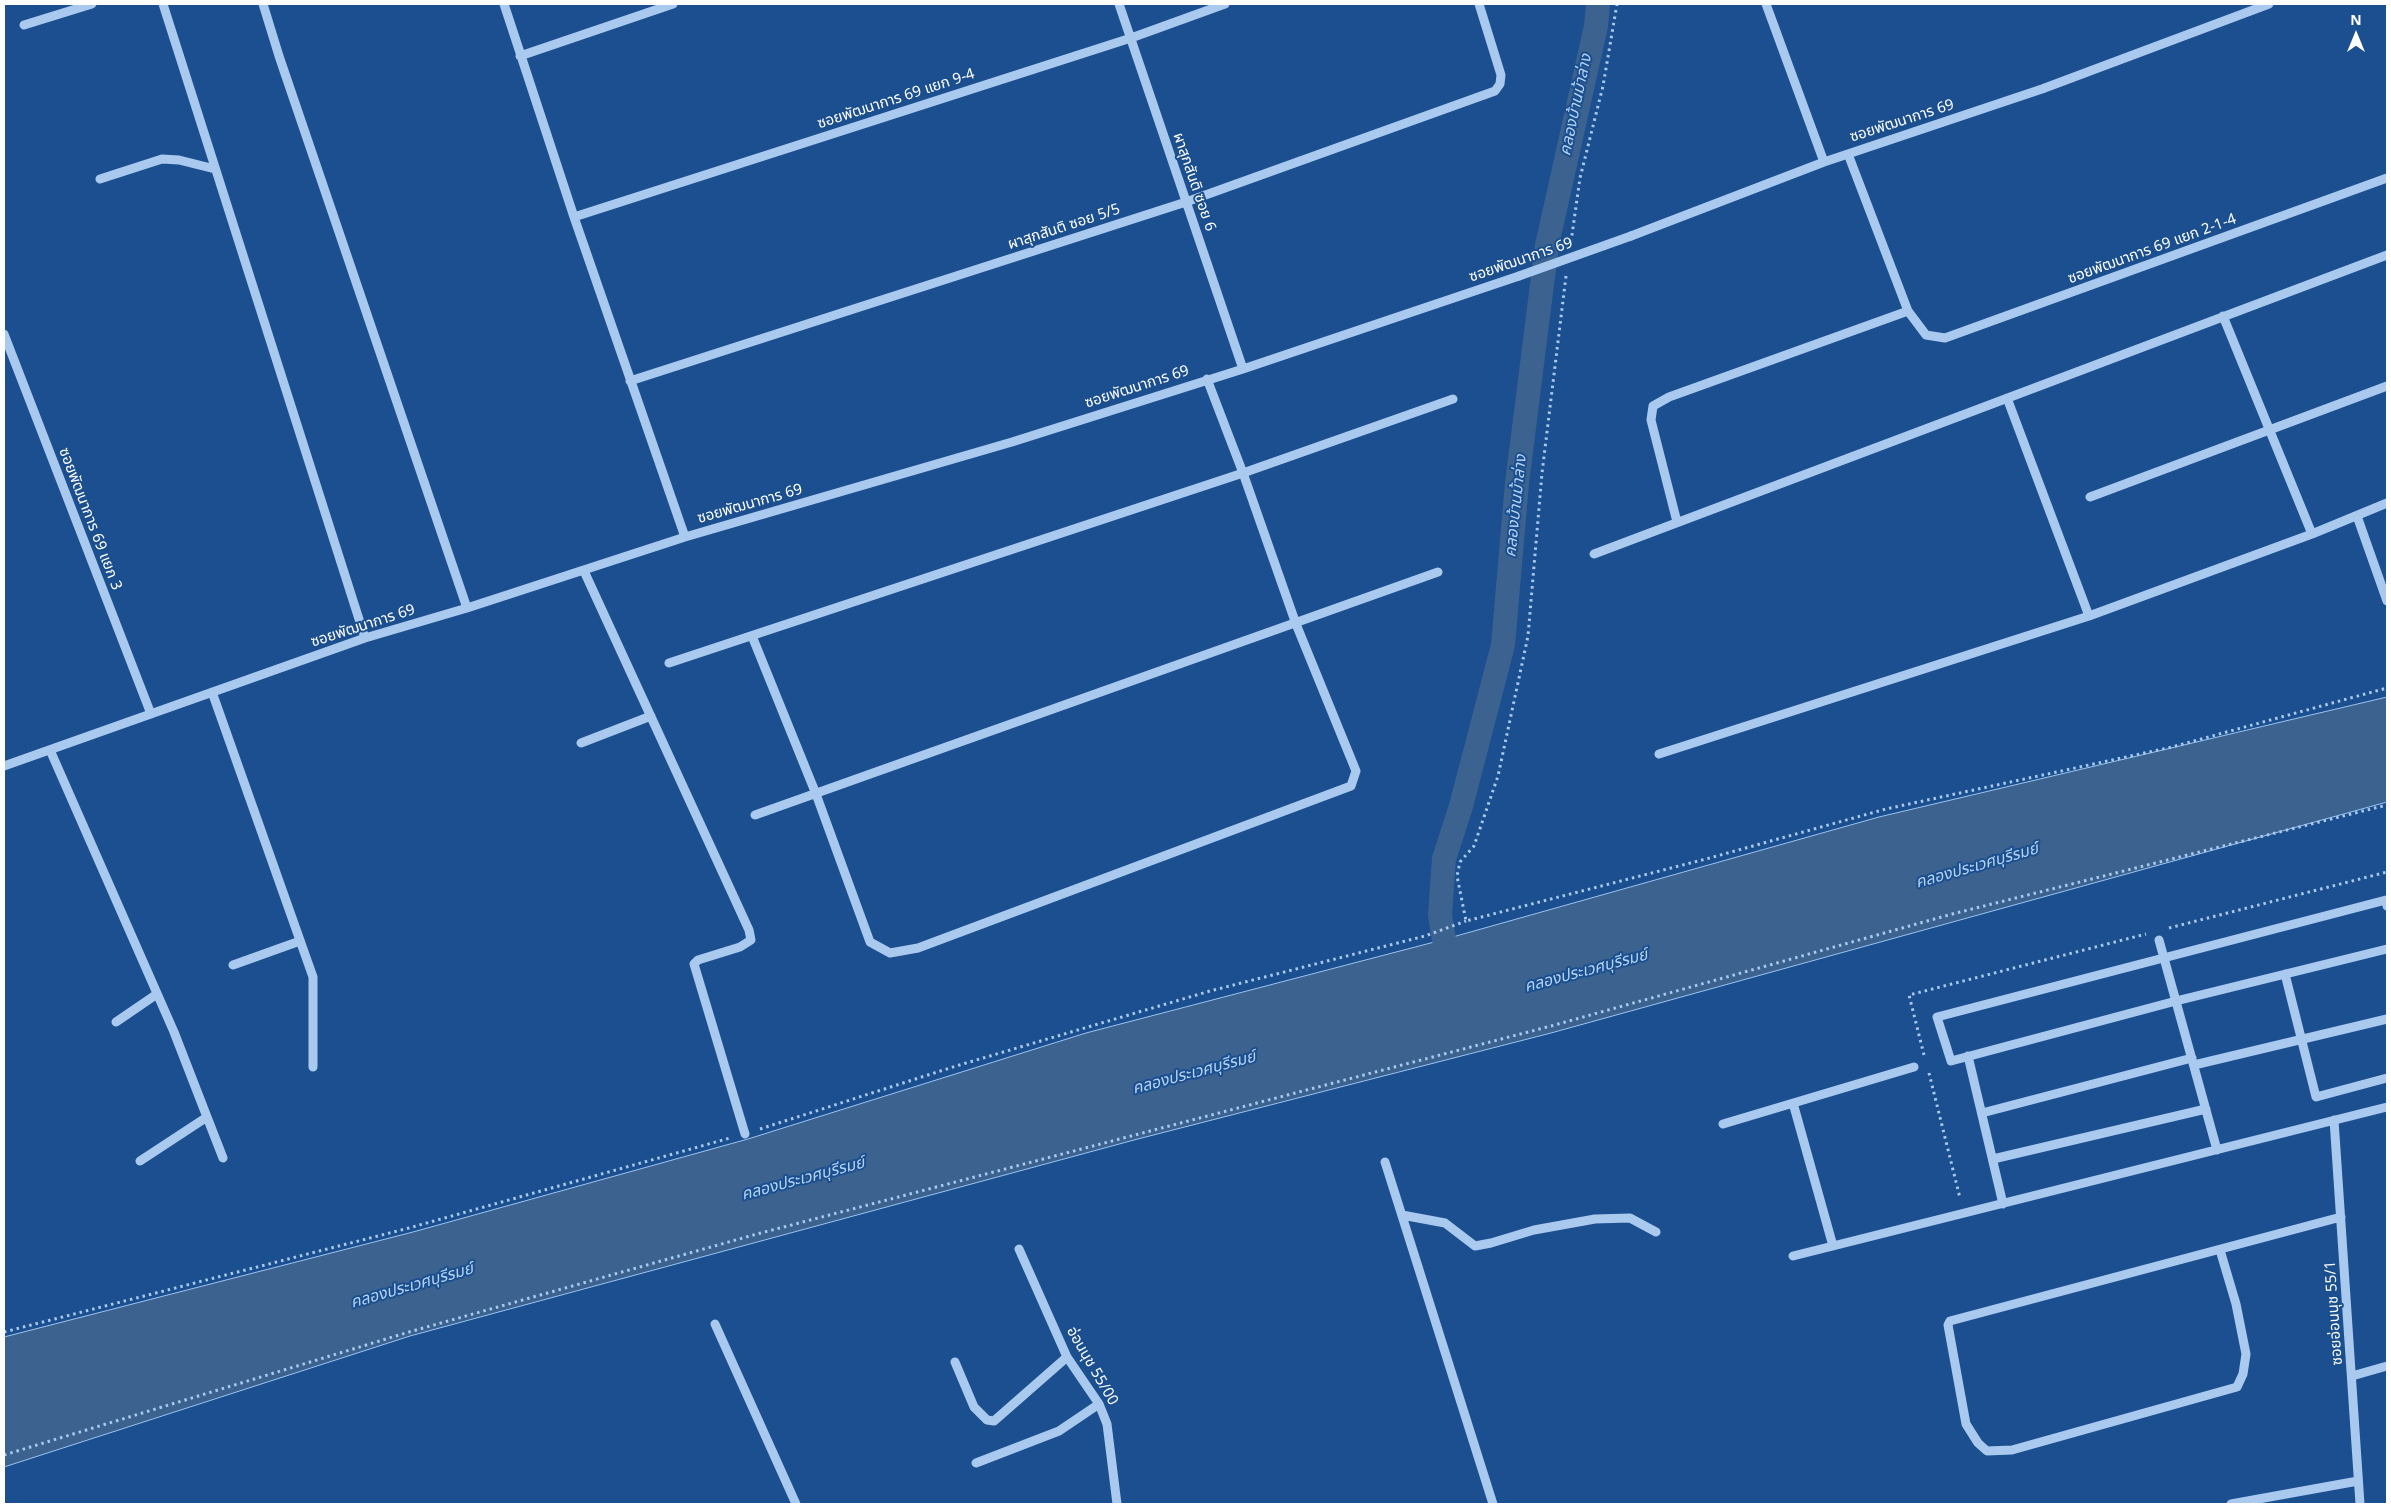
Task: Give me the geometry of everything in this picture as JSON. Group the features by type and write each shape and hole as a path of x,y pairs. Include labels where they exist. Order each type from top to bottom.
{"street":[{"path":"24,25 92,4"},
{"path":"162,4 365,638"},
{"path":"263,4 467,608"},
{"path":"504,4 574,217 685,537"},
{"path":"520,56 673,4"},
{"name":"ผาสุกสันติ ซอย 6","path":"1119,4 1243,369"},
{"name":"ซอยพัฒนาการ 69 แยก 9-4","path":"574,217 1131,38 1224,4"},
{"name":"ผาสุกสันติ ซอย 5/5","path":"630,381 1186,202 1495,91 1500,84 1501,75 1479,4"},
{"path":"1766,4 1824,162"},
{"name":"ซอยพัฒนาการ 69","path":"4,766 365,638 467,608 685,537 1012,442 1243,369 1519,276 1631,236 1824,162 2042,89 2268,4"},
{"path":"1677,522 1651,420 1653,406 1668,397 1908,311 1848,154"},
{"path":"100,179 162,159 179,160 215,169"},
{"name":"ซอยพัฒนาการ 69 แยก 2-1-4","path":"1908,311 1926,335 1945,338 2387,178"},
{"path":"1594,554 2387,255"},
{"path":"2223,316 2312,534"},
{"name":"ซอยพัฒนาการ 69 แยก 3","path":"4,334 151,714"},
{"path":"752,636 816,794 870,942 890,953 918,948 1351,786 1356,771 1296,624 1243,472 1207,380"},
{"path":"2090,498 2387,386"},
{"path":"2007,398 2089,616"},
{"path":"670,663 1243,472 1453,399"},
{"path":"1659,754 2089,616 2312,534 2387,503"},
{"path":"2357,516 2387,601"},
{"path":"584,571 749,930 751,940 740,947 698,960 694,964 745,1134"},
{"path":"755,815 1438,572"},
{"path":"212,692 313,977 313,1066"},
{"path":"581,743 650,716"},
{"path":"50,750 157,994 223,1158"},
{"path":"2387,906 2386,900 1937,1017 1951,1061 2176,1001 2387,949"},
{"path":"2159,940 2217,1150"},
{"path":"233,965 300,941"},
{"path":"2285,974 2316,1098 2387,1078"},
{"path":"116,1022 157,994"},
{"path":"1982,1114 2193,1062 2387,1018"},
{"path":"1968,1056 2003,1204"},
{"path":"1724,1124 1914,1067"},
{"path":"1793,1103 1833,1246"},
{"path":"1793,1256 2387,1107"},
{"path":"1992,1158 2206,1109"},
{"path":"140,1161 207,1117"},
{"name":"ซอยอ่อนนุช 55/1","path":"2334,1120 2360,1504"},
{"path":"1385,1162 1493,1504"},
{"path":"1402,1215 1445,1223 1475,1246 1491,1244 1534,1230 1595,1219 1630,1218 1656,1232"},
{"path":"2220,1250 2236,1304 2246,1354 2244,1369 2237,1387 2012,1450 1987,1451 1978,1443 1966,1424 1948,1325 1950,1321 2341,1217"},
{"name":"อ่อนนุช 55/00","path":"1019,1249 1067,1357 1099,1404 1108,1424 1117,1504"},
{"path":"715,1324 796,1504"},
{"path":"955,1362 974,1407 987,1420 994,1421 1067,1357"},
{"path":"2352,1376 2387,1366"},
{"path":"976,1463 1059,1431 1099,1404"},
{"path":"2231,1504 2358,1481"}],"path":[{"path":"1571,244 1580,178 1603,86 1617,4"},
{"path":"1466,921 1457,876 1460,862 1474,846 1498,776 1528,636 1542,472 1567,272"},
{"path":"4,1332 409,1228 745,1134 956,1066 1210,991 1425,936 1466,921 1706,859 1886,809 2172,747 2387,688"},
{"path":"4,1455 410,1332 757,1234 1550,1026 1956,914 2387,805"},
{"path":"1909,995 1926,1062"},
{"path":"1928,1071 1964,1213"}],"water":[{"name":"คลองประเวศบุรีรมย์","path":"2387,697 2387,802 1551,1033 1134,1140 410,1336 4,1467 4,1337 413,1232 748,1139 1086,1033 1442,940 1879,817"}],"waterway":[{"name":"คลองบ้านม้าล่าง","path":"1449,970 1440,915 1444,859 1461,806 1503,645 1517,483 1547,245 1596,26 1598,4"}]}
